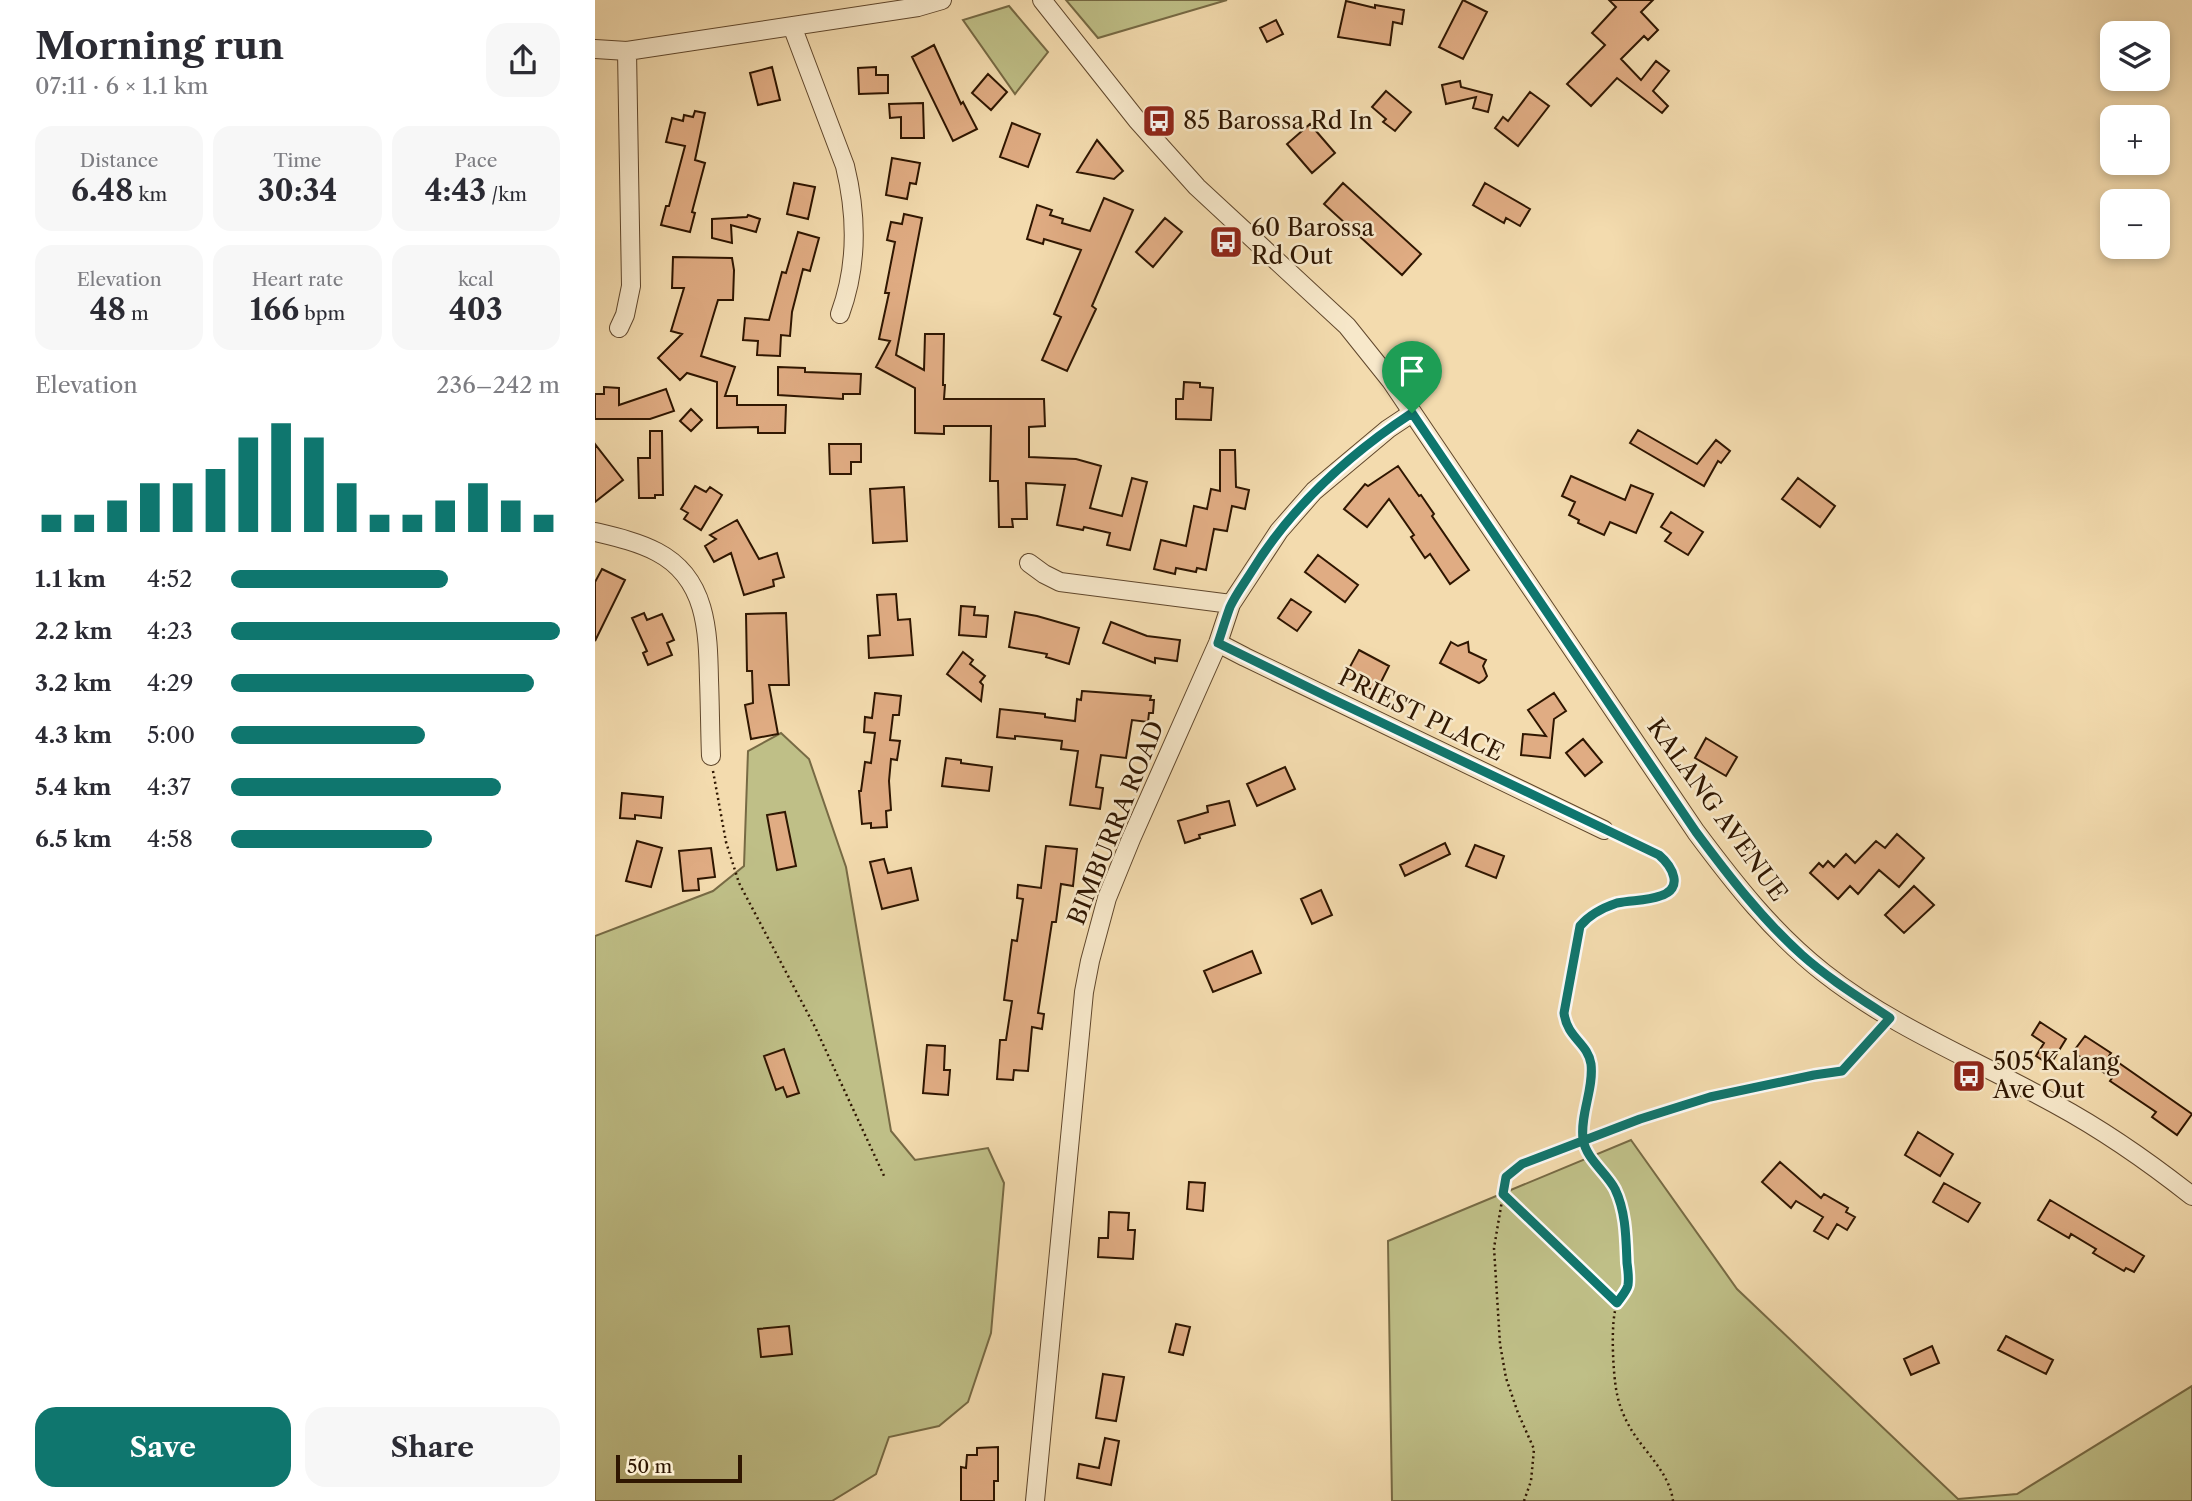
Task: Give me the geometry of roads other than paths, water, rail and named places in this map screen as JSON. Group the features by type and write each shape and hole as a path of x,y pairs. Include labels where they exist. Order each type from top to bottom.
{"street":[{"path":"595,50 627,51 918,7 942,0"},
{"name":"KALANG AVENUE","path":"1042,0 1162,149 1221,211 1347,326 1383,370 1696,832 1741,892 1766,919 1825,974 1890,1018 2057,1105 2131,1151 2192,1196"},
{"path":"792,26 845,166 850,187 854,232 853,261 840,314"},
{"path":"619,328 625,315 631,286 627,51"},
{"name":"BIMBURRA ROAD","path":"1035,1501 1083,1005 1090,961 1107,898 1218,643 1231,604 1261,556 1305,500 1388,429 1412,413"},
{"path":"595,532 659,552 683,573 693,586 706,620 711,756"},
{"path":"1029,562 1060,582 1231,604"},
{"name":"PRIEST PLACE","path":"1218,643 1604,830"}],"place":[{"name":"85 Barossa Rd In","path":"1159,121"},
{"name":"60 Barossa Rd Out","path":"1226,242"},
{"name":"505 Kalang Ave Out","path":"1969,1076"}]}
